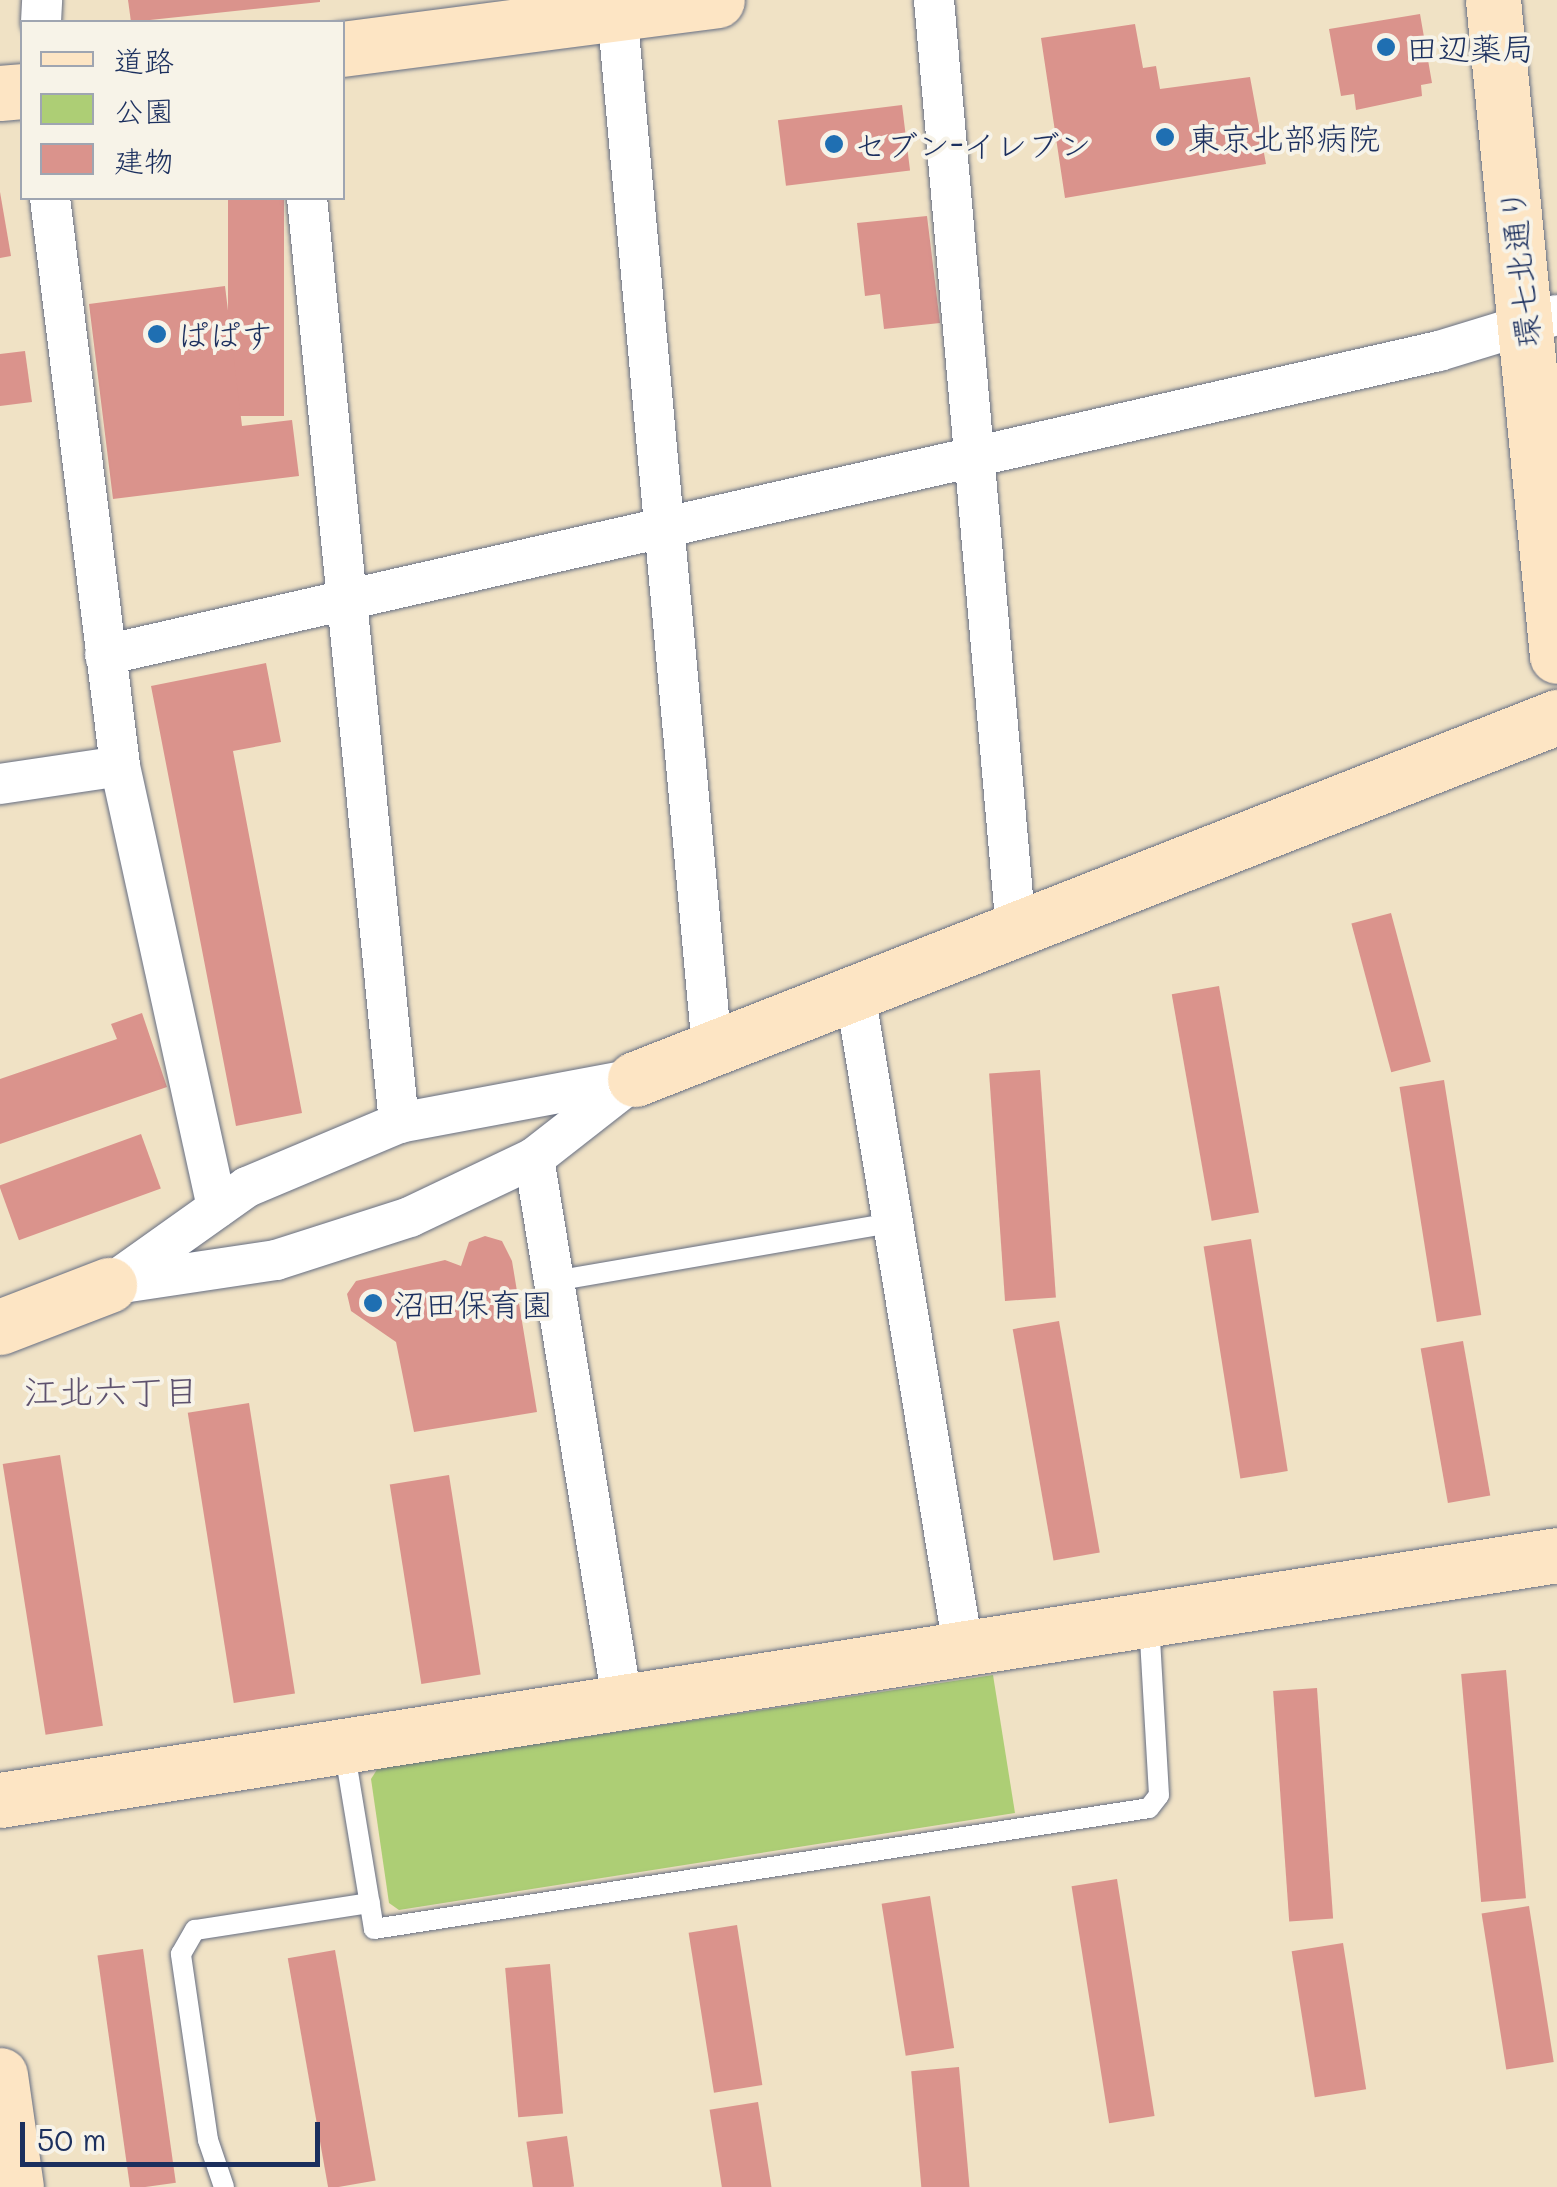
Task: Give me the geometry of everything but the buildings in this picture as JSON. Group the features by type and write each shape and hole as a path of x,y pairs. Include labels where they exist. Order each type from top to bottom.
{"street":[{"path":"345,49 616,7 717,0"},
{"path":"934,0 1016,930"},
{"name":"環七北通り","path":"1493,0 1541,320 1557,656"},
{"path":"616,7 712,1048"},
{"path":"50,200 120,766 217,1207"},
{"path":"307,200 344,602 399,1123"},
{"path":"105,655 973,460 1541,320"},
{"path":"109,1285 217,1207 399,1123 635,1080 1557,717"},
{"path":"0,784 120,766"},
{"path":"855,993 963,1647"},
{"path":"0,1327 109,1285 316,1250 534,1158 635,1080"},
{"path":"534,1158 622,1700"},
{"path":"0,1800 1148,1616 1557,1555"},
{"path":"0,2075 16,2187"}],"lane":[{"path":"555,1280 891,1224"},
{"path":"343,1745 374,1928 1149,1808 1159,1796 1148,1616"},
{"path":"224,2187 208,2140 181,1954 195,1930 370,1903"}],"green space":[{"path":"993,1675 1015,1813 399,1910 389,1903 371,1779 378,1768"}],"place":[{"name":"田辺薬局","path":"1386,47"},
{"name":"東京北部病院","path":"1165,137"},
{"name":"セブン-イレブン","path":"834,144"},
{"name":"ぱぱす","path":"157,334"},
{"name":"沼田保育園","path":"373,1303"}],"district":[{"name":"江北六丁目","path":"111,1390"}]}
